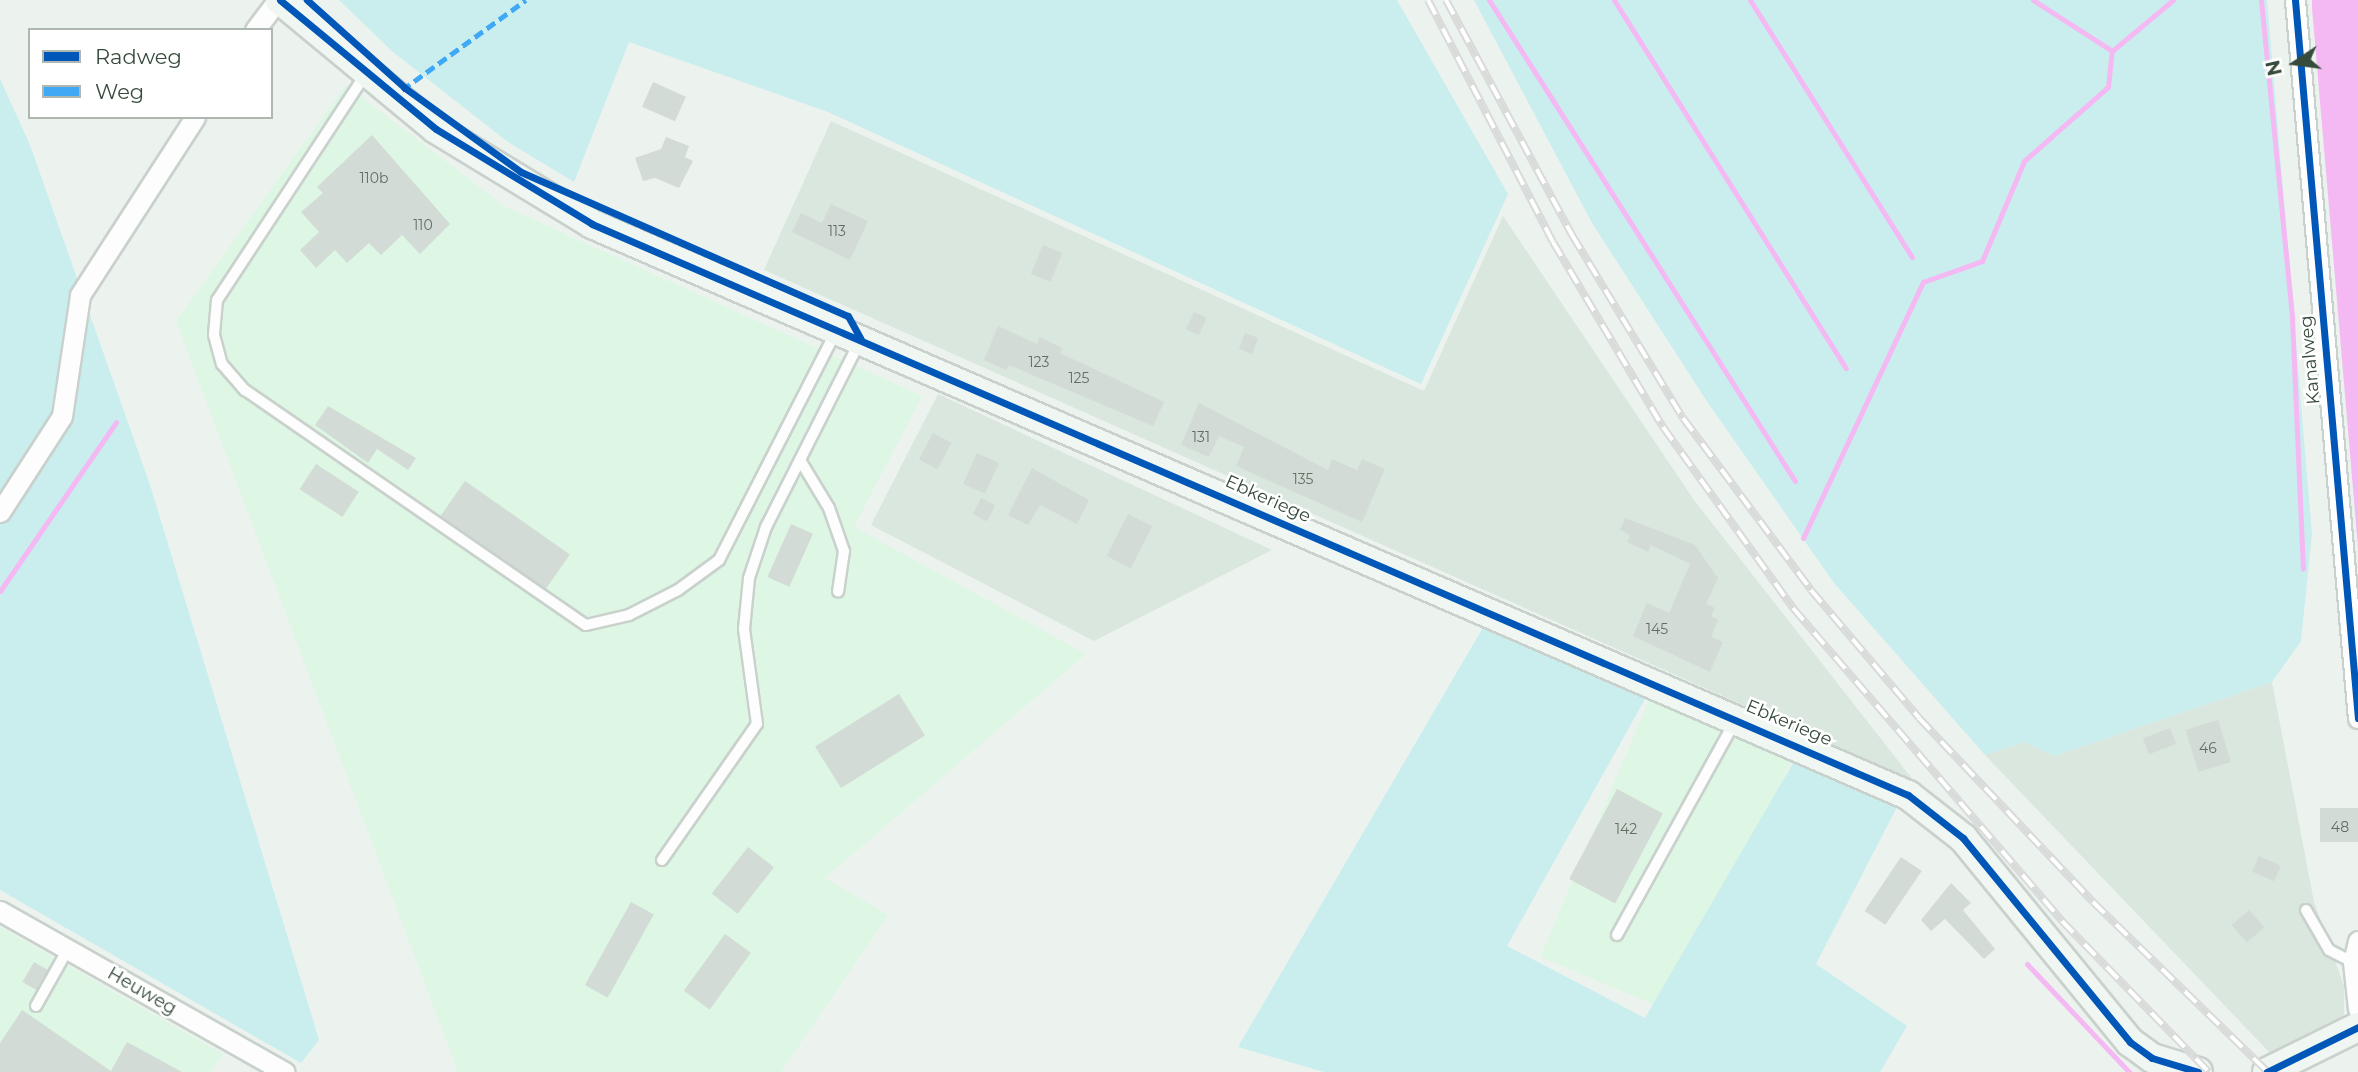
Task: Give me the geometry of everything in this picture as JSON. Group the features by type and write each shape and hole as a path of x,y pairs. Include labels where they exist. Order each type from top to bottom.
{"street":[{"path":"257,28 279,0"},
{"name":"Ebkeriege","path":"279,0 365,75 436,129 592,224 1872,776 1934,813 1963,838 2130,1042 2170,1068 2198,1072"},
{"name":"Kanalweg","path":"2295,0 2358,718"},
{"path":"0,512 62,416 80,295 194,119"},
{"name":"Heuweg","path":"0,911 285,1072"},
{"path":"2358,941 2353,962 2358,1009"},
{"path":"2267,1072 2358,1027"}],"lane":[{"path":"365,75 217,300 214,335 222,364 245,390 586,625 629,615 678,590 719,560 849,334"},
{"path":"662,860 757,724 744,629 749,578 766,527 800,460 849,334"},
{"path":"800,460 829,508 844,551 838,592"},
{"path":"1617,935 1737,718"},
{"path":"2306,910 2329,950 2353,962"},
{"path":"36,1006 68,949"}],"shaded area":[{"path":"339,0 1397,0 1508,194 1421,384 828,112 629,42 574,182 508,142 393,52"},
{"path":"1474,0 2267,0 2312,534 2301,641 2272,682 2054,756 2024,742 1985,755 1834,583 1708,403 1592,223"},
{"path":"2312,0 2358,0 2358,547 2312,8"},
{"path":"0,79 30,145 150,485 319,1040 301,1063 0,890"},
{"path":"346,85 504,206 922,396 854,527 1086,654 825,878 888,915 781,1072 458,1072 176,321"},
{"path":"831,121 1424,391 1503,216 1694,500 1914,781 764,270"},
{"path":"938,394 1272,550 1094,641 871,525"},
{"path":"1485,624 1649,692 1507,946 1645,1018 1796,758 1898,805 1816,964 1907,1026 1880,1072 1324,1072 1238,1047"},
{"path":"2272,682 2314,902 2344,986 2344,1018 2315,1038 2270,1053 1985,755 2024,742 2054,756"},
{"path":"1651,696 1793,756 1682,1017 1540,957"},
{"path":"0,927 223,1054 210,1072 0,1072"}],"building":[{"path":"653,82 686,97 675,121 642,107"},
{"path":"372,135 450,224 420,254 402,235 381,255 369,243 347,263 335,250 316,268 300,250 319,232 301,212 323,193 317,187"},
{"path":"666,137 689,146 685,157 693,161 679,188 655,178 643,181 635,158 661,149"},
{"path":"831,204 868,221 850,260 792,232 801,213 822,223"},
{"path":"1043,245 1062,253 1050,282 1031,274"},
{"path":"1194,312 1207,318 1199,335 1186,329"},
{"path":"998,326 1037,344 1040,337 1062,348 1060,353 1164,402 1153,426 1009,365 1006,370 984,360"},
{"path":"1245,333 1258,338 1252,354 1239,349"},
{"path":"1199,403 1328,470 1332,459 1357,470 1362,459 1385,469 1362,522 1236,466 1244,447 1219,436 1209,457 1181,445"},
{"path":"328,406 416,458 408,470 377,449 368,463 315,425"},
{"path":"933,433 952,443 937,469 919,459"},
{"path":"977,453 999,463 985,494 963,484"},
{"path":"316,464 359,492 342,517 300,489"},
{"path":"1032,468 1089,500 1077,524 1040,505 1028,525 1008,515"},
{"path":"465,481 570,554 545,590 440,516"},
{"path":"981,498 995,505 987,521 973,514"},
{"path":"1128,514 1152,526 1131,568 1107,556"},
{"path":"1625,518 1695,545 1718,578 1706,604 1715,608 1711,616 1718,620 1711,637 1723,642 1710,672 1633,636 1647,603 1669,613 1690,564 1651,545 1648,552 1627,542 1630,535 1620,530"},
{"path":"791,524 813,534 789,587 767,577"},
{"path":"899,694 925,736 841,788 815,746"},
{"path":"2218,720 2231,762 2198,772 2185,730"},
{"path":"2170,728 2176,744 2149,754 2143,738"},
{"path":"1617,789 1663,813 1615,903 1569,879"},
{"path":"2320,808 2358,808 2358,842 2320,842"},
{"path":"748,847 774,867 738,914 712,893"},
{"path":"2259,856 2281,866 2274,881 2252,872"},
{"path":"1901,857 1922,871 1885,925 1865,911"},
{"path":"1951,883 1971,903 1963,910 1995,949 1984,959 1945,919 1931,931 1921,920"},
{"path":"631,902 654,915 608,998 585,985"},
{"path":"2249,910 2264,927 2247,942 2232,925"},
{"path":"725,934 751,953 710,1009 684,991"},
{"path":"34,962 48,970 36,990 22,982"},
{"path":"22,1010 111,1071 127,1042 182,1072 0,1072 0,1043"}],"waterway":[{"path":"1489,0 1795,481"},
{"path":"1614,0 1846,368"},
{"path":"1750,0 1912,257"},
{"path":"2033,0 2112,51"},
{"path":"1803,538 1923,282 1982,261 2024,161 2108,87 2112,51 2173,0"},
{"path":"2261,0 2292,318 2303,569"},
{"path":"0,591 116,422"},
{"path":"2027,964 2129,1072"}],"railway":[{"path":"1428,0 1553,242 1663,427 1793,608 2062,921 2209,1072"},
{"path":"1446,0 1572,235 1683,418 1811,590 1919,718 2093,902 2268,1072"}],"marked path":[{"path":"402,90 526,0"}],"cycle path":[{"path":"280,0 436,129 592,224 1908,795 1963,838 2130,1042 2152,1058 2198,1072"},
{"path":"307,0 405,88 521,172 848,316 861,339"},
{"path":"2295,0 2358,718"},
{"path":"2267,1072 2358,1027"}]}
